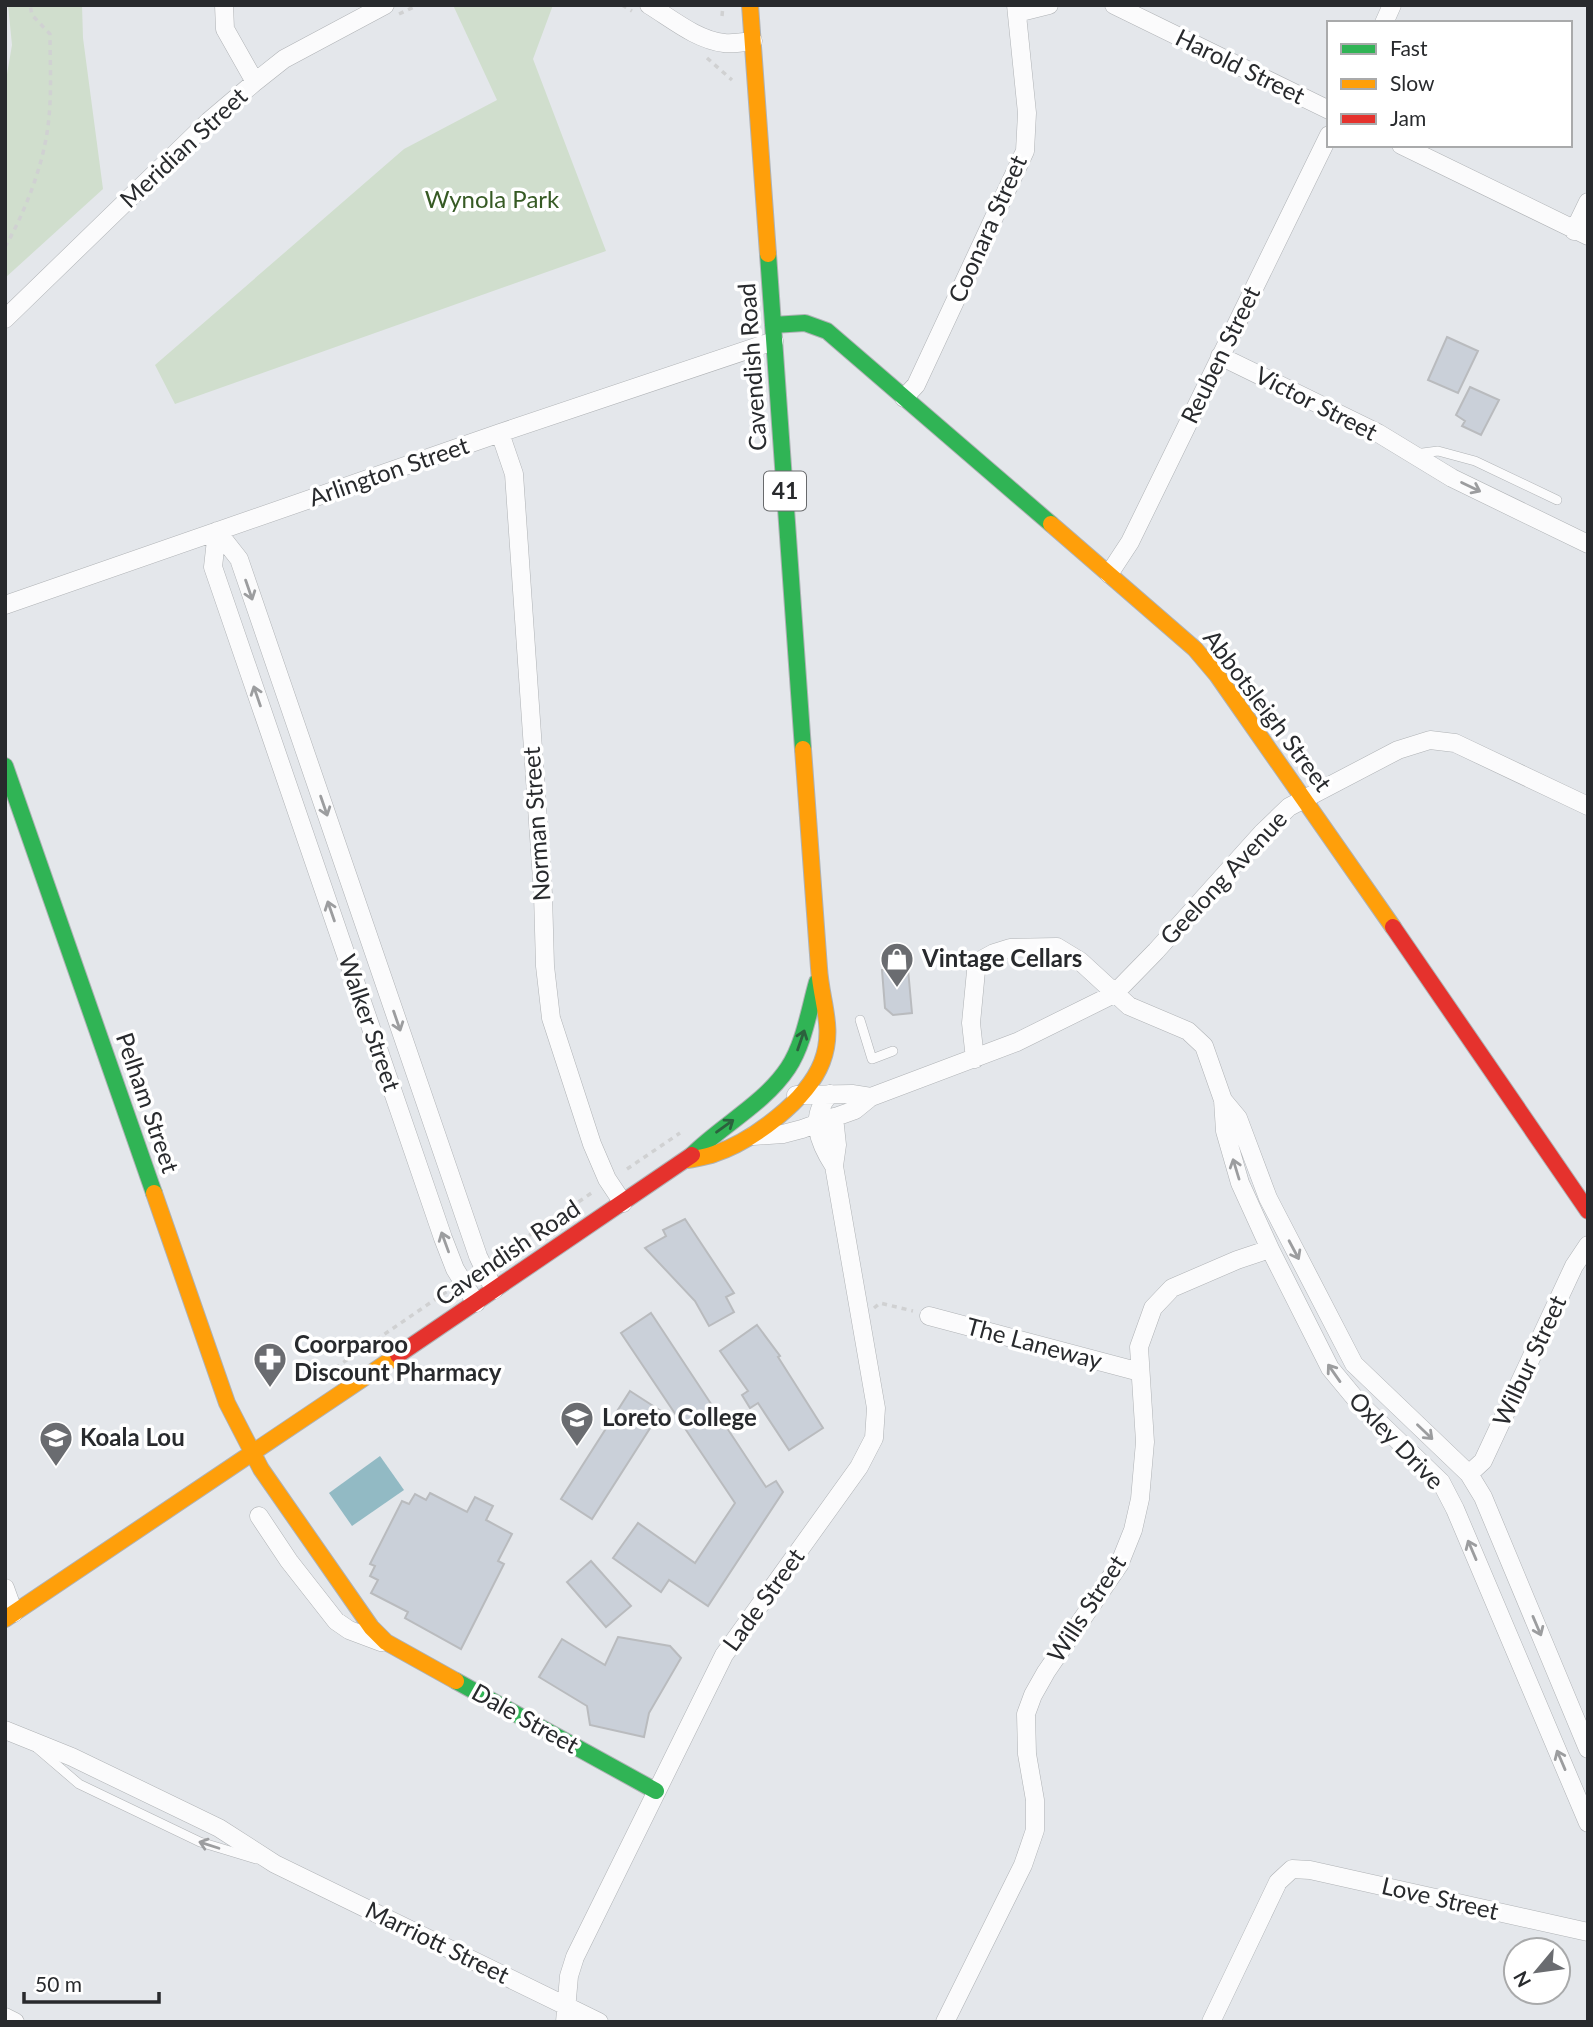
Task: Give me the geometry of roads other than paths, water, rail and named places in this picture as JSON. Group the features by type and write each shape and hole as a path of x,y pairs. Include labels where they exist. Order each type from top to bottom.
{"street":[{"path":"224,5 225,29 255,82"},
{"name":"Meridian Street","path":"5,319 209,121 255,82 284,59 385,5"},
{"name":"Cavendish Road","path":"688,1160 714,1154 748,1136 772,1122 804,1094 822,1060 828,1031 828,1013 819,976 750,5"},
{"path":"1016,9 1049,5"},
{"name":"Harold Street","path":"1114,5 1327,109"},
{"path":"1385,21 1392,5"},
{"path":"641,9 712,40 726,43 753,41"},
{"name":"Coonara Street","path":"904,398 916,385 1025,151 1027,113 1016,9"},
{"name":"Reuben Street","path":"1110,574 1130,542 1327,139"},
{"path":"1405,147 1581,234 1588,202"},
{"name":"Abbotsleigh Street","path":"774,333 805,323 827,331 1195,649 1217,675 1305,799 1587,1209"},
{"name":"Arlington Street","path":"5,605 500,433 774,333"},
{"name":"Victor Street","path":"1220,356 1378,433 1452,478 1588,544"},
{"name":"Norman Street","path":"500,433 514,474 545,966 551,1018 592,1144 607,1178 623,1203"},
{"name":"Walker Street","path":"217,531 239,559 478,1256 494,1290"},
{"name":"Walker Street","path":"217,531 213,567 443,1238 455,1269 476,1303"},
{"path":"272,740 298,730"},
{"name":"Geelong Avenue","path":"748,1136 783,1134 855,1110 871,1097 1017,1042 1114,994 1289,807 1398,750 1430,740 1455,743 1588,806"},
{"name":"Pelham Street","path":"5,766 227,1403 253,1452"},
{"name":"Oxley Drive","path":"975,1059 971,1023 976,971 983,959 1010,948 1058,947 1080,961 1129,1006 1188,1031 1204,1046 1223,1100 1225,1131 1240,1183 1270,1249 1330,1368 1359,1402 1441,1482 1455,1509 1588,1822"},
{"name":"Cavendish Road","path":"9,1616 688,1160 709,1138 765,1094 788,1068 797,1053 819,976"},
{"name":"Geelong Avenue","path":"765,1094 779,1097 804,1094 852,1094 871,1097"},
{"path":"817,1124 821,1106 830,1094"},
{"name":"Oxley Drive","path":"1223,1100 1238,1118 1268,1198 1354,1364 1469,1474 1483,1497 1588,1749"},
{"name":"Lade Street","path":"566,2014 572,1965 724,1655 859,1467 874,1438 876,1408 834,1167 837,1145 834,1117"},
{"name":"Lade Street","path":"817,1124 822,1148 834,1167"},
{"name":"Wilbur Street","path":"1469,1474 1483,1461 1574,1266 1588,1245"},
{"name":"Wills Street","path":"945,2022 1023,1866 1035,1830 1035,1800 1027,1754 1026,1714 1029,1704 1046,1672 1119,1565 1133,1530 1140,1499 1145,1442 1139,1347 1153,1308 1172,1288 1270,1249"},
{"name":"The Laneway","path":"929,1316 1140,1372"},
{"name":"Dale Street","path":"253,1452 261,1469 371,1626 394,1648"},
{"name":"Dale Street","path":"259,1516 289,1561 336,1621 349,1630 394,1648 656,1791"},
{"path":"5,1588 9,1616"},
{"name":"Marriott Street","path":"5,1730 72,1757 219,1828 275,1864 566,2014 589,2019"},
{"name":"Love Street","path":"1211,2022 1278,1882 1292,1869 1310,1870 1588,1932"},
{"path":"5,2017 15,2022"}],"lane":[{"path":"1411,455 1438,451 1475,461 1557,500"},
{"path":"860,1020 872,1059 893,1051"}],"water":[{"path":"380,1456 404,1490 352,1526 329,1493"}],"place":[{"name":"Vintage Cellars","path":"897,989"},
{"name":"Coorparoo Discount Pharmacy","path":"270,1389"},
{"name":"Loreto College","path":"577,1448"},
{"name":"Koala Lou","path":"56,1468"}],"park label":[{"name":"Wynola Park","path":"492,200"}]}
